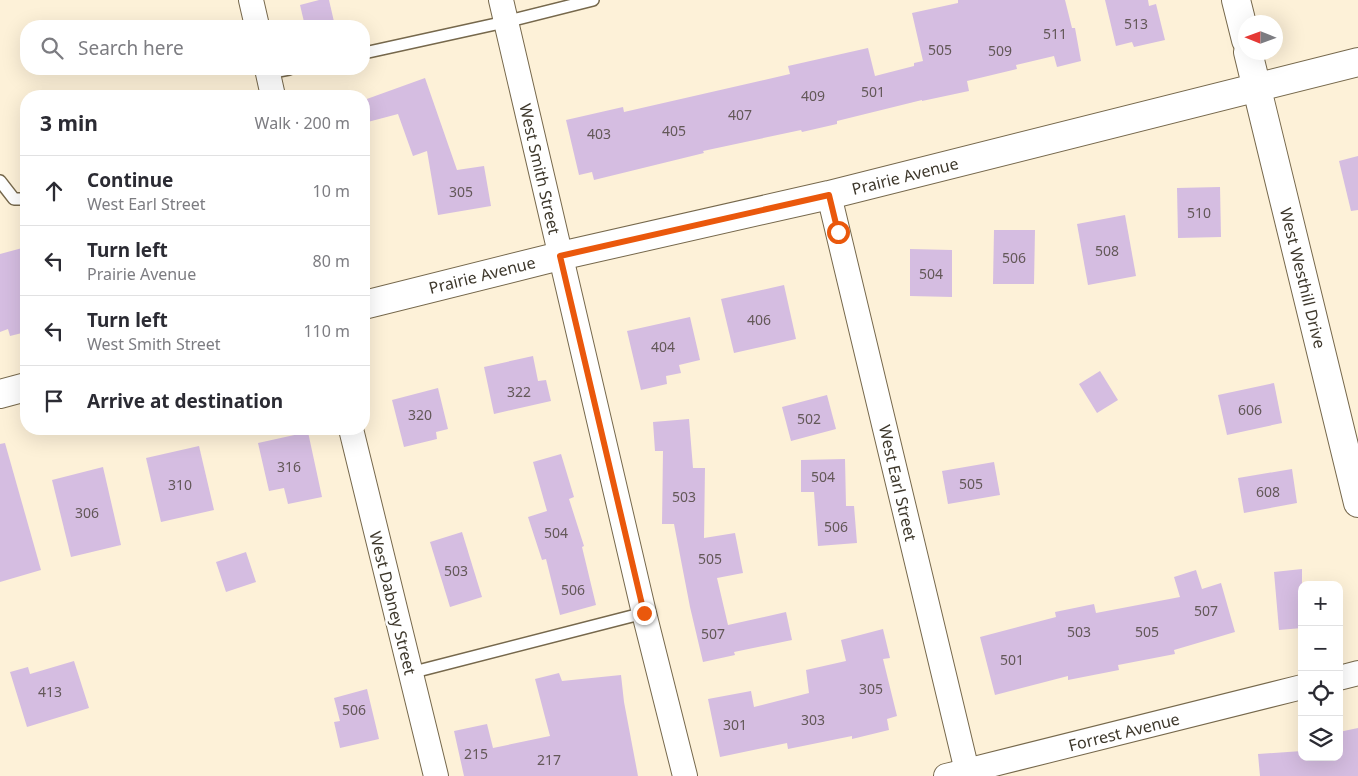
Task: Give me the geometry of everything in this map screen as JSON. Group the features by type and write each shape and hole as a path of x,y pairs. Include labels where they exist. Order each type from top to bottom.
{"street":[{"path":"251,0 256,20"},
{"path":"1236,0 1240,15"},
{"name":"West Smith Street","path":"503,11 644,613 685,776"},
{"name":"West Westhill Drive","path":"1250,60 1358,503"},
{"name":"Prairie Avenue","path":"370,304 560,256 829,195 1358,62"},
{"path":"273,90 275,75"},
{"name":"West Earl Street","path":"829,195 957,773"},
{"path":"0,394 20,389"},
{"name":"West Dabney Street","path":"352,435 436,776"},
{"path":"1343,677 1358,673"},
{"name":"Forrest Avenue","path":"957,773 1298,688"}],"lane":[{"path":"370,51 503,11 593,0"},
{"path":"0,181 14,199 20,199"},
{"path":"410,673 644,613"}],"building":[{"path":"319,0 329,0 334,20 304,20 300,5"},
{"path":"958,0 1065,0 1072,28 1075,28 1081,61 1057,67 1054,56 1016,65 1017,69 967,81 969,91 922,100 837,121 837,124 802,132 801,130 703,151 704,153 594,180 592,172 579,175 566,120 623,107 624,112 790,74 788,66 868,48 875,76 914,66 914,63 923,61 912,13 958,3"},
{"path":"1105,0 1148,0 1149,6 1156,4 1165,40 1134,47 1132,42 1116,46"},
{"path":"425,78 457,170 484,166 491,206 438,215 427,151 413,156 398,114 370,121 370,98"},
{"path":"1358,156 1358,210 1351,211 1339,161"},
{"path":"1220,187 1221,237 1178,238 1177,188"},
{"path":"1125,215 1136,276 1088,285 1077,224"},
{"path":"994,230 1035,230 1034,284 993,284"},
{"path":"20,249 20,334 10,336 8,329 0,332 0,254"},
{"path":"910,249 952,250 952,297 910,296"},
{"path":"784,285 796,339 734,353 721,299"},
{"path":"690,317 700,360 679,365 681,373 666,376 667,384 641,390 627,331"},
{"path":"533,356 538,381 546,380 551,401 494,414 484,367"},
{"path":"1100,371 1118,400 1097,413 1079,384"},
{"path":"1274,383 1282,423 1227,435 1218,395"},
{"path":"438,388 448,429 436,432 437,439 404,447 392,400"},
{"path":"827,395 836,429 791,441 782,407"},
{"path":"689,419 693,468 705,468 704,538 735,533 743,573 717,578 728,625 786,612 792,640 734,652 735,655 703,662 674,524 662,524 663,451 655,451 653,422"},
{"path":"294,435 309,435 322,497 288,504 284,488 269,491 258,443"},
{"path":"5,443 41,570 0,582 0,444"},
{"path":"199,446 214,510 161,522 146,458"},
{"path":"561,454 574,497 569,499 584,546 582,547 596,605 560,615 546,559 542,560 528,517 547,511 533,462"},
{"path":"845,459 846,506 854,506 857,543 818,546 814,492 801,492 801,460"},
{"path":"994,462 1000,495 948,504 942,471"},
{"path":"103,467 121,545 71,557 52,480"},
{"path":"1292,469 1297,503 1244,513 1238,478"},
{"path":"462,532 482,597 450,607 430,542"},
{"path":"246,552 256,582 226,592 216,562"},
{"path":"1302,569 1302,581 1298,581 1298,628 1279,630 1274,572"},
{"path":"1196,570 1202,589 1221,583 1235,632 1174,650 1175,654 1118,665 1119,670 1068,680 1068,676 995,695 980,637 1056,617 1055,612 1094,604 1096,613 1180,597 1174,577"},
{"path":"883,629 890,658 883,659 897,716 887,719 889,730 852,739 852,736 788,749 787,743 720,757 708,699 751,691 754,707 809,693 806,670 846,661 841,640"},
{"path":"74,661 89,708 27,727 10,672 28,667 30,674"},
{"path":"559,673 562,681 621,675 624,702 638,776 464,776 454,731 487,724 493,748 550,736 535,679"},
{"path":"367,689 379,739 340,748 334,722 340,721 334,698"},
{"path":"1358,728 1358,776 1260,776 1258,754 1298,751 1298,761 1343,761 1343,731"}],"route":[{"path":"644,613 560,256 829,195 838,232"}]}
